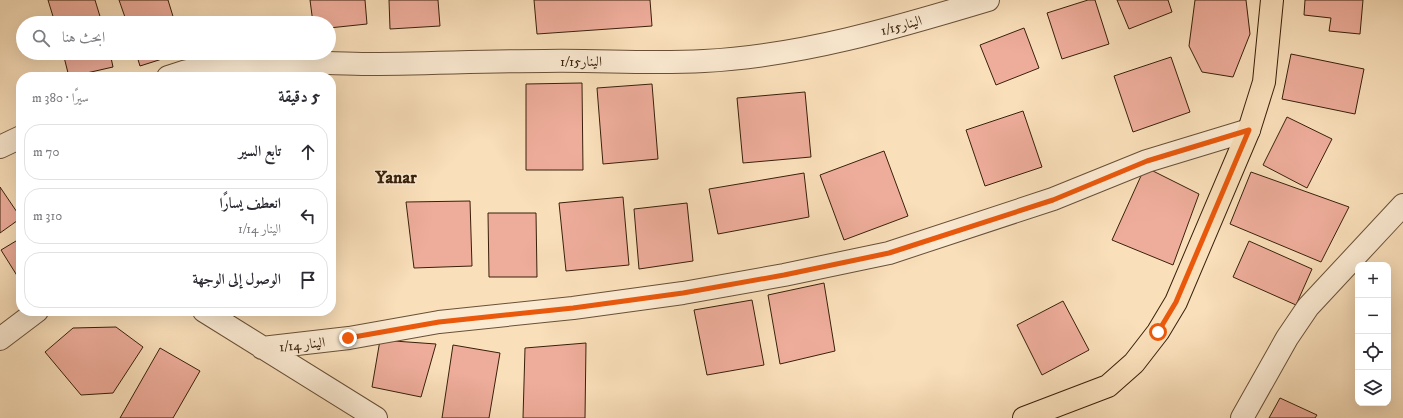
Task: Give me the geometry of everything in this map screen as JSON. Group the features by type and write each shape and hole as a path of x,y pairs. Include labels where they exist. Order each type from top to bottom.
{"main road":[{"path":"1024,418 1108,386 1134,363 1158,332 1176,302 1249,130 1264,82 1272,0"}],"street":[{"name":"الينار1/15","path":"186,72 212,65 252,61 362,64 546,61 702,61 752,57 805,49 843,40 988,0"},
{"name":"الينار 1/14","path":"262,348 348,338 439,322 573,308 683,293 784,275 889,253 1053,200 1147,161 1249,130"},
{"path":"0,147 16,139"},
{"path":"1242,418 1287,338 1308,307 1403,205"},
{"path":"0,339 31,316"},
{"path":"212,316 376,418"}],"building":[{"path":"48,0 95,0 100,16 53,16"},
{"path":"119,0 168,0 173,16 125,16"},
{"path":"310,0 365,0 367,24 336,27 336,16 312,16"},
{"path":"389,0 438,0 440,26 390,29"},
{"path":"534,0 650,0 652,26 537,34"},
{"path":"1088,0 1095,0 1109,44 1062,59 1047,13"},
{"path":"1117,0 1168,0 1172,12 1129,29"},
{"path":"1195,0 1246,0 1250,34 1233,77 1202,72 1189,46"},
{"path":"1305,0 1363,0 1360,34 1329,31 1331,18 1304,15"},
{"path":"1024,28 1039,68 996,85 980,45"},
{"path":"1291,54 1364,69 1355,114 1282,99"},
{"path":"1171,57 1190,112 1133,132 1114,76"},
{"path":"65,60 112,60 113,67 91,72 68,72"},
{"path":"138,60 159,60 140,66"},
{"path":"582,83 583,170 526,170 526,84"},
{"path":"652,84 658,159 603,164 597,88"},
{"path":"805,92 811,157 743,163 737,98"},
{"path":"1023,111 1042,167 985,186 966,130"},
{"path":"1287,117 1332,139 1307,188 1263,165"},
{"path":"884,151 908,216 844,240 820,175"},
{"path":"1145,167 1199,194 1173,265 1112,240"},
{"path":"1251,172 1349,207 1321,262 1230,224"},
{"path":"804,173 809,217 718,234 709,189"},
{"path":"0,187 16,211 16,222 0,233"},
{"path":"623,197 629,265 566,271 559,203"},
{"path":"470,201 472,266 414,268 406,202"},
{"path":"687,203 693,261 639,269 634,209"},
{"path":"488,213 536,213 537,277 489,277"},
{"path":"16,241 16,274 1,250"},
{"path":"1249,241 1312,269 1296,305 1233,277"},
{"path":"824,283 835,351 780,364 768,295"},
{"path":"752,300 764,365 707,375 694,310"},
{"path":"1063,301 1089,350 1042,375 1017,325"},
{"path":"116,327 143,347 113,393 81,395 45,352 73,328"},
{"path":"380,340 436,344 421,397 372,387"},
{"path":"586,343 585,418 523,418 525,348"},
{"path":"453,345 500,353 489,418 442,418"},
{"path":"160,348 200,371 173,418 120,418"},
{"path":"1280,398 1317,415 1315,418 1269,418"}],"district":[{"name":"Yanar","path":"396,177"}],"route":[{"path":"348,338 439,322 573,308 683,293 784,275 889,253 1053,200 1147,161 1249,130 1195,260 1176,302 1158,332"}]}
